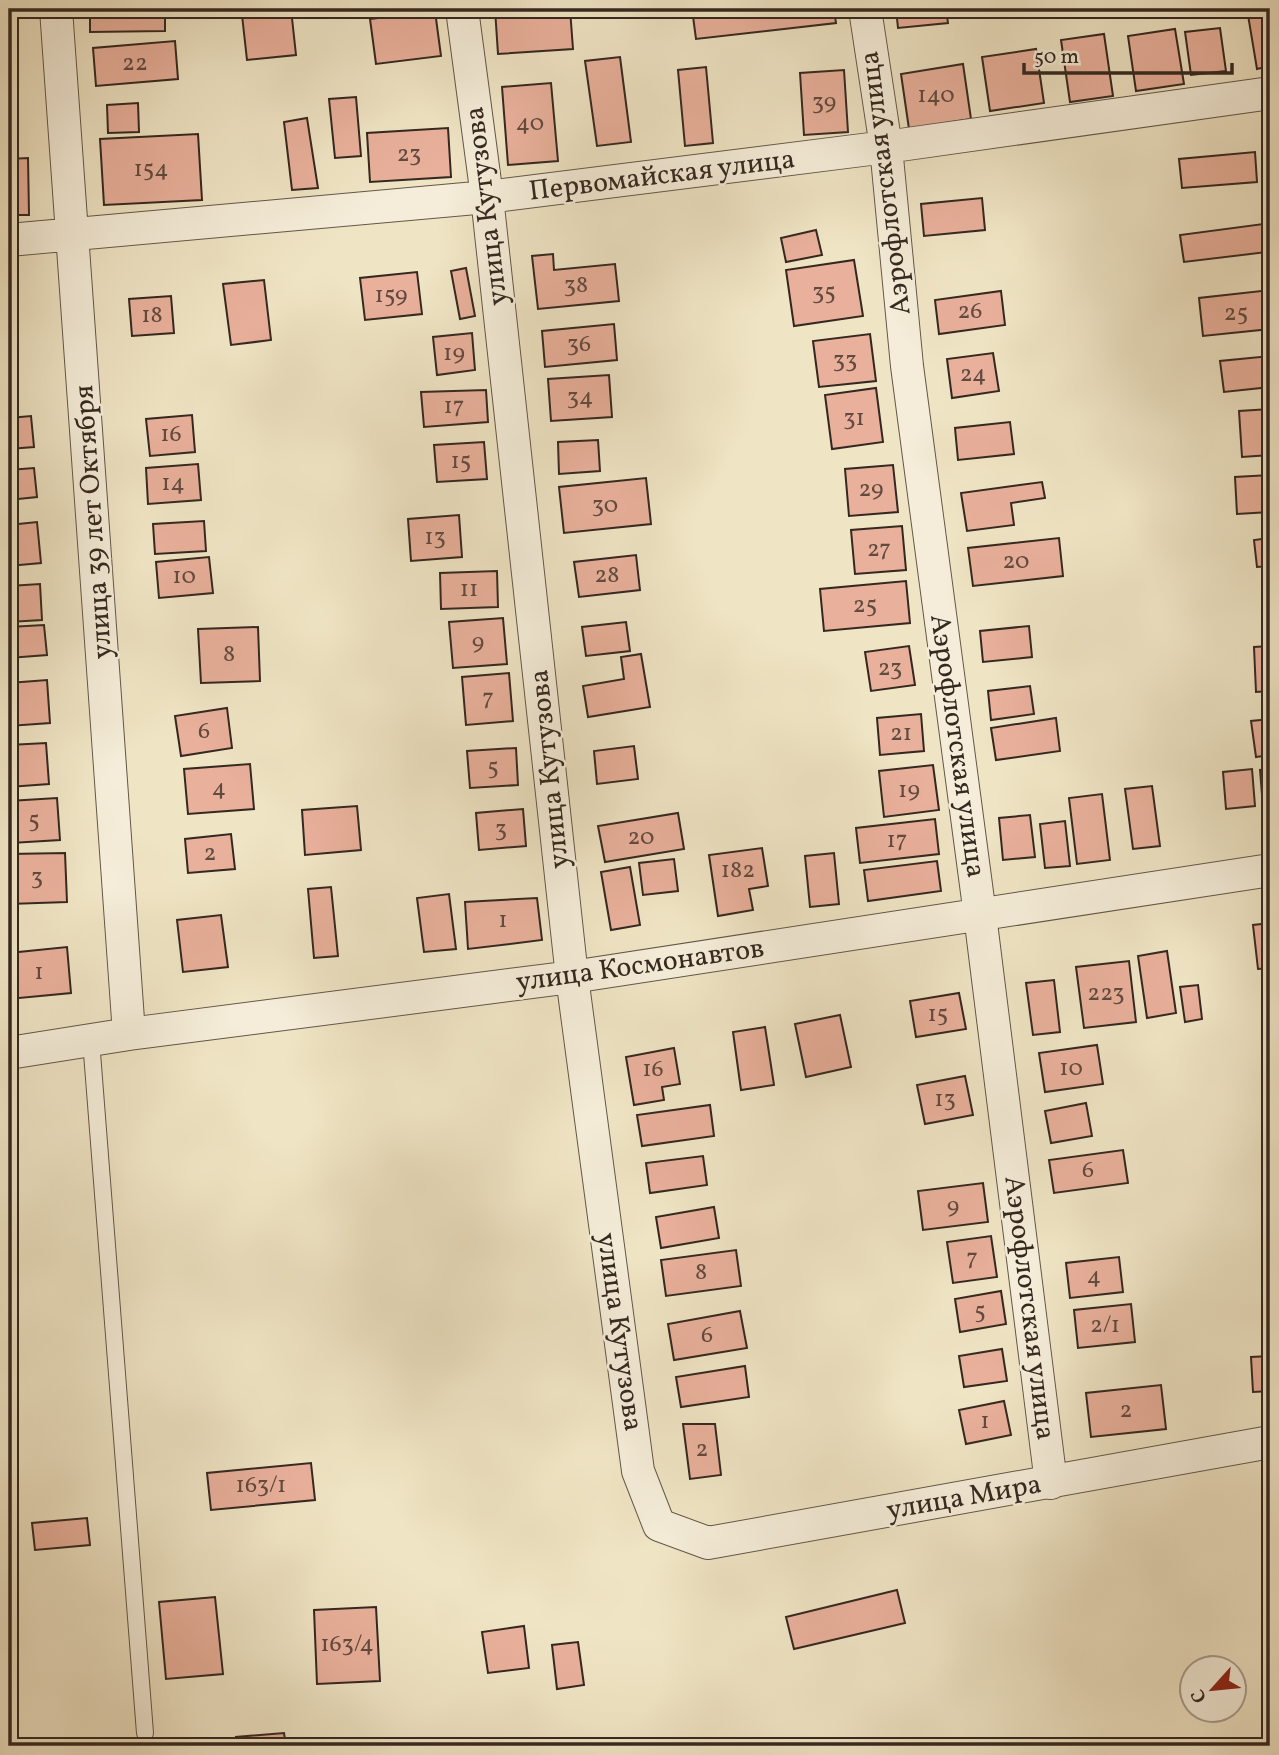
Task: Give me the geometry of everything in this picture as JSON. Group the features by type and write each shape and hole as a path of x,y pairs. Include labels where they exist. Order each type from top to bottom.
{"street":[{"name":"улица 39 лет Октября","path":"56,9 129,1034"},
{"name":"улица Кутузова","path":"462,9 488,197 572,977 638,1471 659,1525"},
{"name":"Аэрофлотская улица","path":"865,9 886,147 907,366 980,915 1051,1483"},
{"name":"Первомайская улица","path":"9,240 488,197 886,147 1270,93"},
{"name":"улица Космонавтов","path":"9,1053 129,1034 572,977 1270,870"},
{"name":"улица Мира","path":"659,1525 708,1543 1270,1442"}],"lane":[{"path":"91,1040 145,1733"}],"building":[{"path":"90,9 165,9 165,31 90,32"},
{"path":"291,9 296,55 247,60 242,15"},
{"path":"364,9 422,9 364,13"},
{"path":"495,9 570,9 573,49 498,54"},
{"path":"692,9 834,9 836,23 696,39"},
{"path":"896,9 946,9 948,23 898,28"},
{"path":"1247,9 1270,9 1270,66 1257,69"},
{"path":"435,11 441,56 376,64 370,19"},
{"path":"1220,28 1226,71 1191,75 1185,32"},
{"path":"1175,29 1184,84 1136,91 1128,36"},
{"path":"1104,34 1113,96 1070,102 1061,40"},
{"path":"9,38 14,76 9,76"},
{"path":"175,41 178,79 96,86 93,48"},
{"path":"1036,49 1044,103 990,111 982,57"},
{"path":"620,57 631,142 597,146 585,61"},
{"path":"963,64 971,119 909,129 901,74"},
{"path":"706,67 713,143 685,146 678,70"},
{"path":"844,70 848,132 804,135 800,73"},
{"path":"551,83 558,161 508,165 502,87"},
{"path":"356,97 361,156 335,158 329,99"},
{"path":"138,103 139,132 108,133 107,105"},
{"path":"307,118 318,188 292,190 284,122"},
{"path":"448,128 451,177 370,182 367,133"},
{"path":"198,134 202,200 104,205 100,139"},
{"path":"1255,152 1257,182 1182,188 1179,159"},
{"path":"28,158 29,215 9,215 9,159"},
{"path":"982,198 985,230 924,236 921,204"},
{"path":"1263,224 1267,252 1184,262 1180,235"},
{"path":"816,230 822,255 786,262 781,238"},
{"path":"553,254 554,270 615,264 619,301 538,309 532,256"},
{"path":"854,260 863,316 794,326 786,270"},
{"path":"466,268 475,316 460,319 451,271"},
{"path":"417,272 422,314 365,320 360,278"},
{"path":"264,280 271,340 231,345 223,284"},
{"path":"1270,290 1270,329 1203,336 1199,298"},
{"path":"1001,291 1005,325 939,334 935,300"},
{"path":"171,296 174,333 132,336 129,299"},
{"path":"614,324 617,360 545,367 542,331"},
{"path":"472,333 475,370 437,375 433,337"},
{"path":"870,334 876,381 819,387 813,341"},
{"path":"993,353 999,391 952,398 947,359"},
{"path":"1270,356 1270,387 1224,392 1220,361"},
{"path":"609,375 612,417 551,421 548,379"},
{"path":"876,388 883,442 832,449 825,395"},
{"path":"486,390 488,422 424,427 421,392"},
{"path":"1270,409 1270,455 1242,457 1239,411"},
{"path":"192,415 195,452 150,456 146,419"},
{"path":"31,416 34,447 9,449 9,418"},
{"path":"1010,422 1014,454 958,460 955,428"},
{"path":"598,440 600,471 559,474 558,442"},
{"path":"484,442 487,479 437,482 434,445"},
{"path":"198,464 201,500 148,504 146,468"},
{"path":"893,465 898,512 849,516 845,469"},
{"path":"34,468 37,497 9,500 9,470"},
{"path":"1270,475 1270,512 1237,514 1235,477"},
{"path":"646,478 651,524 564,533 559,487"},
{"path":"1042,482 1045,498 1011,503 1014,525 967,531 961,493"},
{"path":"459,515 462,557 411,561 408,519"},
{"path":"204,521 206,551 155,554 153,524"},
{"path":"37,522 41,563 9,566 9,525"},
{"path":"902,526 906,570 855,574 851,530"},
{"path":"1059,538 1063,576 973,586 968,548"},
{"path":"1270,538 1270,566 1257,567 1254,540"},
{"path":"636,555 640,590 579,597 574,562"},
{"path":"209,557 213,593 159,598 156,562"},
{"path":"497,571 498,607 441,609 440,573"},
{"path":"906,581 910,623 824,631 820,589"},
{"path":"40,584 42,620 9,622 9,586"},
{"path":"1264,594 1270,594 1270,632 1267,632"},
{"path":"503,618 507,664 453,668 449,622"},
{"path":"626,622 630,651 586,656 582,627"},
{"path":"44,625 47,655 9,658 9,627"},
{"path":"1029,626 1032,657 983,662 980,631"},
{"path":"258,627 260,681 201,683 198,629"},
{"path":"909,646 915,685 871,691 865,652"},
{"path":"1270,646 1270,691 1256,692 1254,647"},
{"path":"641,654 650,707 588,717 583,686 624,679 621,657"},
{"path":"509,673 513,721 466,725 462,677"},
{"path":"47,680 50,723 9,726 9,683"},
{"path":"1030,686 1034,714 991,720 988,691"},
{"path":"227,708 232,748 181,756 175,716"},
{"path":"921,714 924,751 880,755 877,718"},
{"path":"1056,718 1060,751 996,760 991,728"},
{"path":"1270,719 1270,755 1256,757 1251,721"},
{"path":"46,743 49,784 9,787 9,745"},
{"path":"634,746 638,779 597,784 594,751"},
{"path":"516,748 518,785 470,788 467,751"},
{"path":"250,764 254,809 188,814 184,769"},
{"path":"933,765 939,810 884,817 879,771"},
{"path":"1252,769 1255,806 1226,809 1223,772"},
{"path":"1270,769 1270,807 1263,807 1260,770"},
{"path":"1152,786 1160,846 1133,849 1125,789"},
{"path":"1102,794 1110,860 1077,864 1069,798"},
{"path":"57,798 60,840 11,843 9,801"},
{"path":"357,806 361,850 305,855 302,810"},
{"path":"523,809 526,846 479,850 476,813"},
{"path":"678,813 684,849 605,862 598,826"},
{"path":"1030,815 1035,857 1003,860 999,818"},
{"path":"935,819 939,854 860,863 856,828"},
{"path":"1065,821 1070,866 1045,868 1040,824"},
{"path":"231,834 235,869 188,873 185,839"},
{"path":"762,848 768,886 749,889 753,910 718,916 709,855"},
{"path":"65,853 67,902 9,904 9,854"},
{"path":"834,853 839,904 810,907 805,856"},
{"path":"674,859 678,891 643,895 639,863"},
{"path":"937,861 941,891 868,901 864,870"},
{"path":"630,867 640,925 611,930 601,872"},
{"path":"331,887 338,956 314,958 308,889"},
{"path":"449,894 456,949 424,952 417,898"},
{"path":"537,898 542,940 468,949 465,902"},
{"path":"221,915 228,967 183,972 177,920"},
{"path":"1270,923 1270,968 1258,969 1253,925"},
{"path":"67,947 71,993 9,999 9,953"},
{"path":"1167,951 1176,1013 1147,1018 1138,956"},
{"path":"1129,961 1136,1022 1084,1028 1076,967"},
{"path":"1054,980 1060,1032 1033,1035 1026,983"},
{"path":"1198,985 1202,1019 1185,1022 1180,987"},
{"path":"959,993 966,1029 916,1037 910,1001"},
{"path":"840,1015 851,1067 806,1077 795,1024"},
{"path":"765,1027 774,1085 741,1090 733,1032"},
{"path":"1097,1045 1103,1084 1045,1092 1039,1053"},
{"path":"674,1048 680,1084 662,1087 664,1100 634,1105 626,1057"},
{"path":"965,1076 973,1115 925,1124 917,1085"},
{"path":"1086,1103 1092,1136 1051,1143 1045,1111"},
{"path":"710,1105 714,1136 642,1146 637,1115"},
{"path":"1123,1150 1128,1183 1054,1193 1049,1160"},
{"path":"703,1156 707,1185 650,1193 646,1163"},
{"path":"983,1183 988,1222 923,1230 918,1191"},
{"path":"714,1207 719,1238 661,1248 656,1217"},
{"path":"991,1236 997,1277 953,1283 947,1242"},
{"path":"736,1250 741,1286 666,1296 661,1260"},
{"path":"1119,1257 1123,1292 1070,1298 1066,1263"},
{"path":"1001,1291 1006,1324 960,1332 955,1299"},
{"path":"1131,1304 1135,1342 1078,1348 1074,1310"},
{"path":"740,1311 747,1348 674,1360 668,1324"},
{"path":"1002,1349 1007,1381 964,1387 959,1356"},
{"path":"1270,1356 1270,1391 1253,1392 1251,1357"},
{"path":"745,1366 749,1397 681,1407 676,1377"},
{"path":"1161,1385 1166,1429 1091,1437 1086,1393"},
{"path":"1004,1401 1011,1435 966,1444 959,1410"},
{"path":"683,1424 715,1424 721,1475 690,1479"},
{"path":"311,1463 315,1500 211,1510 207,1473"},
{"path":"87,1518 90,1545 35,1550 32,1523"},
{"path":"897,1590 905,1623 794,1649 786,1617"},
{"path":"215,1597 223,1674 166,1679 159,1602"},
{"path":"376,1607 380,1681 317,1684 314,1610"},
{"path":"524,1626 529,1668 488,1673 482,1632"},
{"path":"578,1642 584,1685 557,1689 552,1645"},
{"path":"284,1733 286,1746 237,1746 236,1737"}]}
